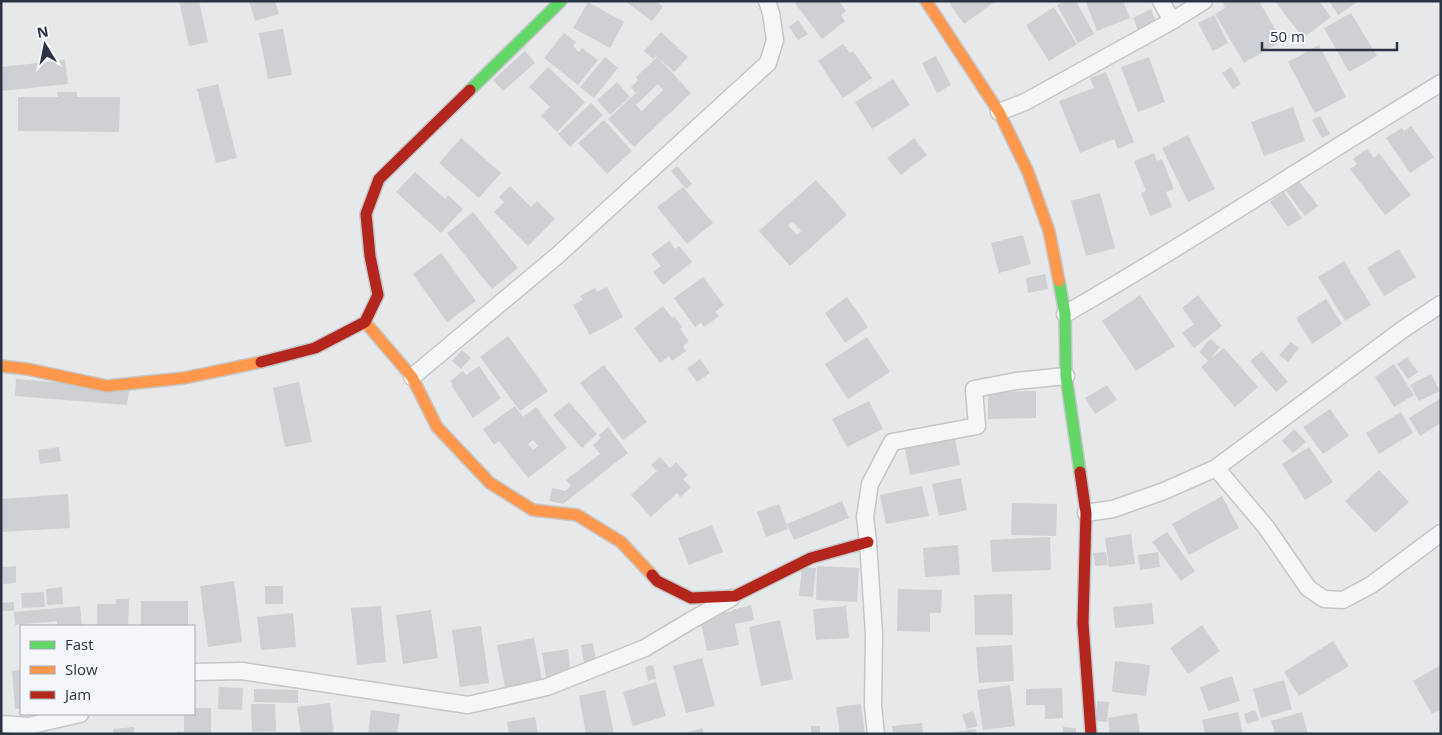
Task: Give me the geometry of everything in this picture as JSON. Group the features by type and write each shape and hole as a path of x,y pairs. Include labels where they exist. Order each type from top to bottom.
{"street":[{"path":"1,366 27,369 107,386 184,378 257,363 315,348 365,322 378,295 370,256 366,214 379,179 560,1"},
{"path":"412,377 558,256 768,63 775,40 771,12 767,1"},
{"path":"926,1 999,112 1028,172 1049,232 1065,314 1066,376 1086,513 1083,623 1091,734"},
{"path":"1161,1 1172,21"},
{"path":"999,112 1025,102 1172,21 1204,1"},
{"path":"1065,314 1135,274 1378,120 1441,83"},
{"path":"1086,513 1113,509 1164,491 1216,468 1402,330 1441,304"},
{"path":"365,322 412,377 437,427 490,483 533,510 577,515 620,542 657,581 691,598 735,596"},
{"path":"876,734 873,706 874,634 865,517 870,484 892,442 978,426 974,389 1016,381 1066,376"},
{"path":"1216,468 1266,527 1308,588 1324,599 1343,600 1371,585 1441,533"},
{"path":"195,672 242,671 468,705 547,687 645,648 735,596 812,558 868,542"},
{"path":"1,724 28,726 76,715"}],"building":[{"path":"179,1 199,1 208,42 189,46"},
{"path":"249,1 275,1 279,14 255,21"},
{"path":"625,1 656,1 663,7 652,21"},
{"path":"797,1 839,1 846,11 841,15 845,21 822,39 795,3"},
{"path":"948,1 996,1 964,24"},
{"path":"1064,1 1076,1 1094,34 1078,43 1057,5"},
{"path":"1123,1 1130,18 1097,31 1086,2"},
{"path":"1226,1 1259,1 1282,41 1244,63 1215,14 1225,8 1223,3"},
{"path":"1275,1 1319,1 1331,17 1303,38"},
{"path":"1329,1 1359,1 1338,15"},
{"path":"588,2 624,22 610,48 573,28"},
{"path":"1054,7 1077,44 1049,61 1026,25"},
{"path":"1151,9 1156,22 1138,30 1133,18"},
{"path":"1351,13 1377,56 1349,72 1324,28"},
{"path":"1214,15 1228,43 1213,51 1198,23"},
{"path":"798,20 808,34 798,40 789,27"},
{"path":"283,29 292,75 268,79 259,33"},
{"path":"661,32 688,57 674,72 656,56 653,59 644,51"},
{"path":"564,33 576,42 573,46 579,52 582,48 598,60 578,85 544,58"},
{"path":"843,44 850,53 853,51 872,78 843,98 818,61"},
{"path":"1319,45 1346,97 1315,113 1288,62"},
{"path":"525,51 535,63 503,91 493,80"},
{"path":"936,56 951,85 937,93 922,63"},
{"path":"605,57 618,68 594,98 580,87"},
{"path":"657,57 691,93 634,147 608,119 636,93 631,87 638,80 636,77","holes":["658,84 663,90 642,111 636,105"]},
{"path":"1149,57 1165,102 1138,112 1121,67"},
{"path":"65,60 68,84 1,91 1,67"},
{"path":"548,67 585,102 557,132 541,116 550,107 529,87"},
{"path":"1231,67 1241,84 1233,89 1222,73"},
{"path":"1106,72 1134,142 1118,149 1114,139 1080,153 1059,101 1094,88 1090,78"},
{"path":"893,79 910,105 872,129 855,102"},
{"path":"617,82 630,97 610,115 597,100"},
{"path":"218,84 237,158 216,163 197,89"},
{"path":"57,92 77,92 77,97 120,97 119,132 18,131 18,97 58,97"},
{"path":"591,103 603,115 570,147 558,134"},
{"path":"1293,107 1305,141 1264,156 1251,122"},
{"path":"1320,116 1330,134 1322,138 1312,120"},
{"path":"604,120 632,151 607,174 578,143"},
{"path":"1411,126 1434,157 1410,173 1386,138 1402,128 1404,131"},
{"path":"1188,135 1215,189 1188,202 1162,148"},
{"path":"461,138 501,173 479,198 439,163"},
{"path":"914,138 927,155 901,175 887,158"},
{"path":"1367,149 1374,158 1379,153 1411,195 1385,215 1350,169 1357,164 1353,159"},
{"path":"1154,153 1157,161 1162,159 1174,189 1166,192 1172,207 1150,216 1141,193 1146,191 1134,161"},
{"path":"677,166 692,184 686,189 671,171"},
{"path":"415,172 445,199 448,195 463,209 441,233 396,192"},
{"path":"816,180 847,215 790,266 759,231","holes":["793,222 801,231 797,235 788,225"]},
{"path":"1299,181 1318,206 1305,216 1286,191"},
{"path":"510,186 531,207 537,201 555,219 528,246 494,212 504,202 499,197"},
{"path":"683,187 713,223 687,244 657,207"},
{"path":"1284,192 1302,218 1288,227 1270,202"},
{"path":"1100,193 1115,248 1086,256 1071,201"},
{"path":"473,212 518,268 492,289 447,233"},
{"path":"1023,235 1031,264 999,273 991,243"},
{"path":"669,241 675,249 679,246 692,262 663,285 653,272 661,266 651,254"},
{"path":"1399,249 1416,277 1384,296 1367,268"},
{"path":"441,253 476,301 447,322 413,274"},
{"path":"1344,261 1371,305 1345,321 1318,277"},
{"path":"1045,274 1048,289 1028,293 1026,278"},
{"path":"703,277 724,305 715,312 719,316 704,327 701,322 695,327 674,298"},
{"path":"607,287 623,317 590,335 573,305 583,300 580,296 595,288 597,292"},
{"path":"1140,295 1175,346 1136,371 1102,321"},
{"path":"1198,295 1222,326 1194,348 1182,333 1194,324 1182,308"},
{"path":"847,297 868,327 845,343 825,313"},
{"path":"1326,299 1342,324 1312,344 1296,318"},
{"path":"663,306 672,318 674,316 682,327 680,329 689,341 683,346 686,351 672,361 669,356 660,363 634,328"},
{"path":"508,336 548,391 520,411 480,357"},
{"path":"867,337 890,372 848,399 825,364"},
{"path":"1210,339 1220,347 1209,361 1199,352"},
{"path":"1291,342 1299,348 1288,362 1279,355"},
{"path":"1224,348 1258,387 1235,407 1201,367"},
{"path":"462,350 471,358 461,369 452,361"},
{"path":"1262,351 1288,382 1276,392 1250,361"},
{"path":"1407,357 1418,372 1408,379 1397,364"},
{"path":"700,359 710,373 697,382 687,368"},
{"path":"1394,364 1414,395 1394,407 1375,377"},
{"path":"604,365 647,422 623,440 580,383"},
{"path":"479,366 501,398 473,418 450,381 463,371 466,375"},
{"path":"1431,374 1440,391 1419,401 1410,385"},
{"path":"16,379 129,389 127,405 15,396"},
{"path":"299,382 312,442 285,447 273,388"},
{"path":"1107,385 1117,400 1095,414 1085,398"},
{"path":"1036,391 1036,418 988,419 988,392"},
{"path":"1441,398 1441,423 1420,436 1409,418"},
{"path":"869,401 883,429 847,447 832,419"},
{"path":"569,402 597,434 582,448 553,415"},
{"path":"515,406 523,417 536,407 567,448 528,478 499,441 494,445 483,429","holes":["533,440 538,446 533,450 528,444"]},
{"path":"1330,409 1349,436 1323,454 1303,427"},
{"path":"1401,412 1413,433 1379,454 1366,433"},
{"path":"608,427 628,453 563,504 549,501 552,488 565,491 571,486 566,480 600,454 593,445 601,438 599,435"},
{"path":"1294,429 1306,442 1293,453 1282,441"},
{"path":"955,439 960,465 910,475 905,449"},
{"path":"59,447 61,461 40,464 38,450"},
{"path":"1309,447 1333,482 1305,500 1282,464"},
{"path":"660,457 670,468 676,462 688,475 683,479 691,487 681,497 677,493 651,517 631,495 657,471 651,465"},
{"path":"1379,470 1409,502 1375,533 1345,501"},
{"path":"961,478 967,510 939,516 932,484"},
{"path":"922,486 929,516 886,524 880,495"},
{"path":"68,494 70,528 1,532 1,499"},
{"path":"1222,496 1239,528 1189,555 1172,524"},
{"path":"842,501 849,518 794,540 787,524"},
{"path":"1012,503 1057,504 1056,536 1011,535"},
{"path":"779,504 788,529 766,537 757,512"},
{"path":"712,525 723,552 689,565 678,538"},
{"path":"1167,532 1195,571 1181,581 1152,542"},
{"path":"1131,534 1135,564 1109,567 1105,538"},
{"path":"1050,537 1051,570 992,572 990,540"},
{"path":"958,545 960,575 925,577 923,548"},
{"path":"1106,552 1108,565 1095,566 1093,553"},
{"path":"1158,552 1160,567 1140,570 1138,555"},
{"path":"16,566 16,583 3,584 2,567"},
{"path":"817,566 859,568 857,602 816,600"},
{"path":"802,567 816,568 813,597 799,596"},
{"path":"234,581 242,642 208,647 200,586"},
{"path":"265,586 283,586 283,604 265,604"},
{"path":"62,587 63,604 47,605 46,589"},
{"path":"898,589 942,590 941,613 930,613 930,632 897,631"},
{"path":"44,592 45,607 22,608 21,593"},
{"path":"1012,594 1013,635 975,635 974,595"},
{"path":"116,599 129,599 128,625 97,625 97,604 116,604"},
{"path":"141,601 188,601 188,625 141,625"},
{"path":"14,602 14,611 1,611 1,603"},
{"path":"1152,603 1154,624 1115,628 1113,607"},
{"path":"751,605 754,620 735,624 739,645 707,651 700,618"},
{"path":"80,606 82,625 57,625 57,621 15,625 14,612"},
{"path":"381,606 386,662 357,665 351,608"},
{"path":"846,606 849,638 816,640 813,609"},
{"path":"431,610 438,658 403,664 396,615"},
{"path":"293,613 296,647 261,650 257,617"},
{"path":"780,620 793,679 761,686 749,627"},
{"path":"1202,625 1220,651 1188,674 1170,648"},
{"path":"481,626 489,683 460,687 452,630"},
{"path":"534,638 542,680 505,687 497,645"},
{"path":"1333,641 1349,666 1299,696 1284,672"},
{"path":"593,643 597,666 585,668 581,645"},
{"path":"1012,645 1014,681 979,683 976,647"},
{"path":"568,649 571,676 547,683 542,653"},
{"path":"702,658 715,706 686,713 673,666"},
{"path":"1115,661 1150,665 1146,696 1112,692"},
{"path":"653,665 656,679 648,681 645,667"},
{"path":"1441,665 1441,709 1432,714 1413,681"},
{"path":"20,670 20,708 15,709 12,671"},
{"path":"1232,676 1240,701 1208,711 1200,687"},
{"path":"1284,680 1292,709 1261,718 1253,689"},
{"path":"656,682 666,716 633,726 623,692"},
{"path":"1010,685 1015,726 983,730 977,690"},
{"path":"219,687 243,688 242,710 218,709"},
{"path":"1062,688 1063,718 1045,719 1045,705 1026,705 1026,689"},
{"path":"254,689 298,690 298,703 254,702"},
{"path":"605,690 614,734 586,734 579,696"},
{"path":"1097,701 1109,702 1107,722 1096,721"},
{"path":"330,703 334,734 301,734 297,707"},
{"path":"251,704 275,704 276,731 252,732"},
{"path":"861,704 865,734 840,734 836,707"},
{"path":"195,708 211,708 211,734 177,734 177,731 184,732 184,715 195,715"},
{"path":"371,710 400,714 397,734 368,734"},
{"path":"1255,710 1259,720 1247,724 1244,714"},
{"path":"973,711 978,726 967,729 962,715"},
{"path":"1238,712 1243,734 1205,734 1202,720"},
{"path":"1302,712 1308,734 1275,734 1271,721"},
{"path":"1137,713 1140,734 1110,734 1108,718"},
{"path":"535,717 538,734 509,734 507,722"},
{"path":"922,723 923,734 893,734 892,726"},
{"path":"811,726 820,726 820,734 811,734"},
{"path":"134,727 134,734 114,734 113,729"},
{"path":"1063,727 1076,728 1076,734 1063,734"},
{"path":"702,728 704,734 685,734 685,733"},
{"path":"976,729 977,734 947,734 947,733"}],"traffic: fast":[{"path":"470,90 561,1"},
{"path":"1059,281 1065,314 1066,376 1080,472"}],"traffic: slow":[{"path":"926,1 999,112 1028,172 1049,231 1059,281"},
{"path":"365,322 412,377 437,427 490,483 533,510 577,515 621,542 652,575"},
{"path":"1,366 27,369 107,386 184,378 261,362"}],"traffic: jam":[{"path":"261,362 315,348 365,322 378,295 370,256 366,214 379,179 470,90"},
{"path":"1080,472 1086,513 1083,623 1091,734"},
{"path":"652,575 657,581 691,598 735,596 811,558 868,542"}]}
